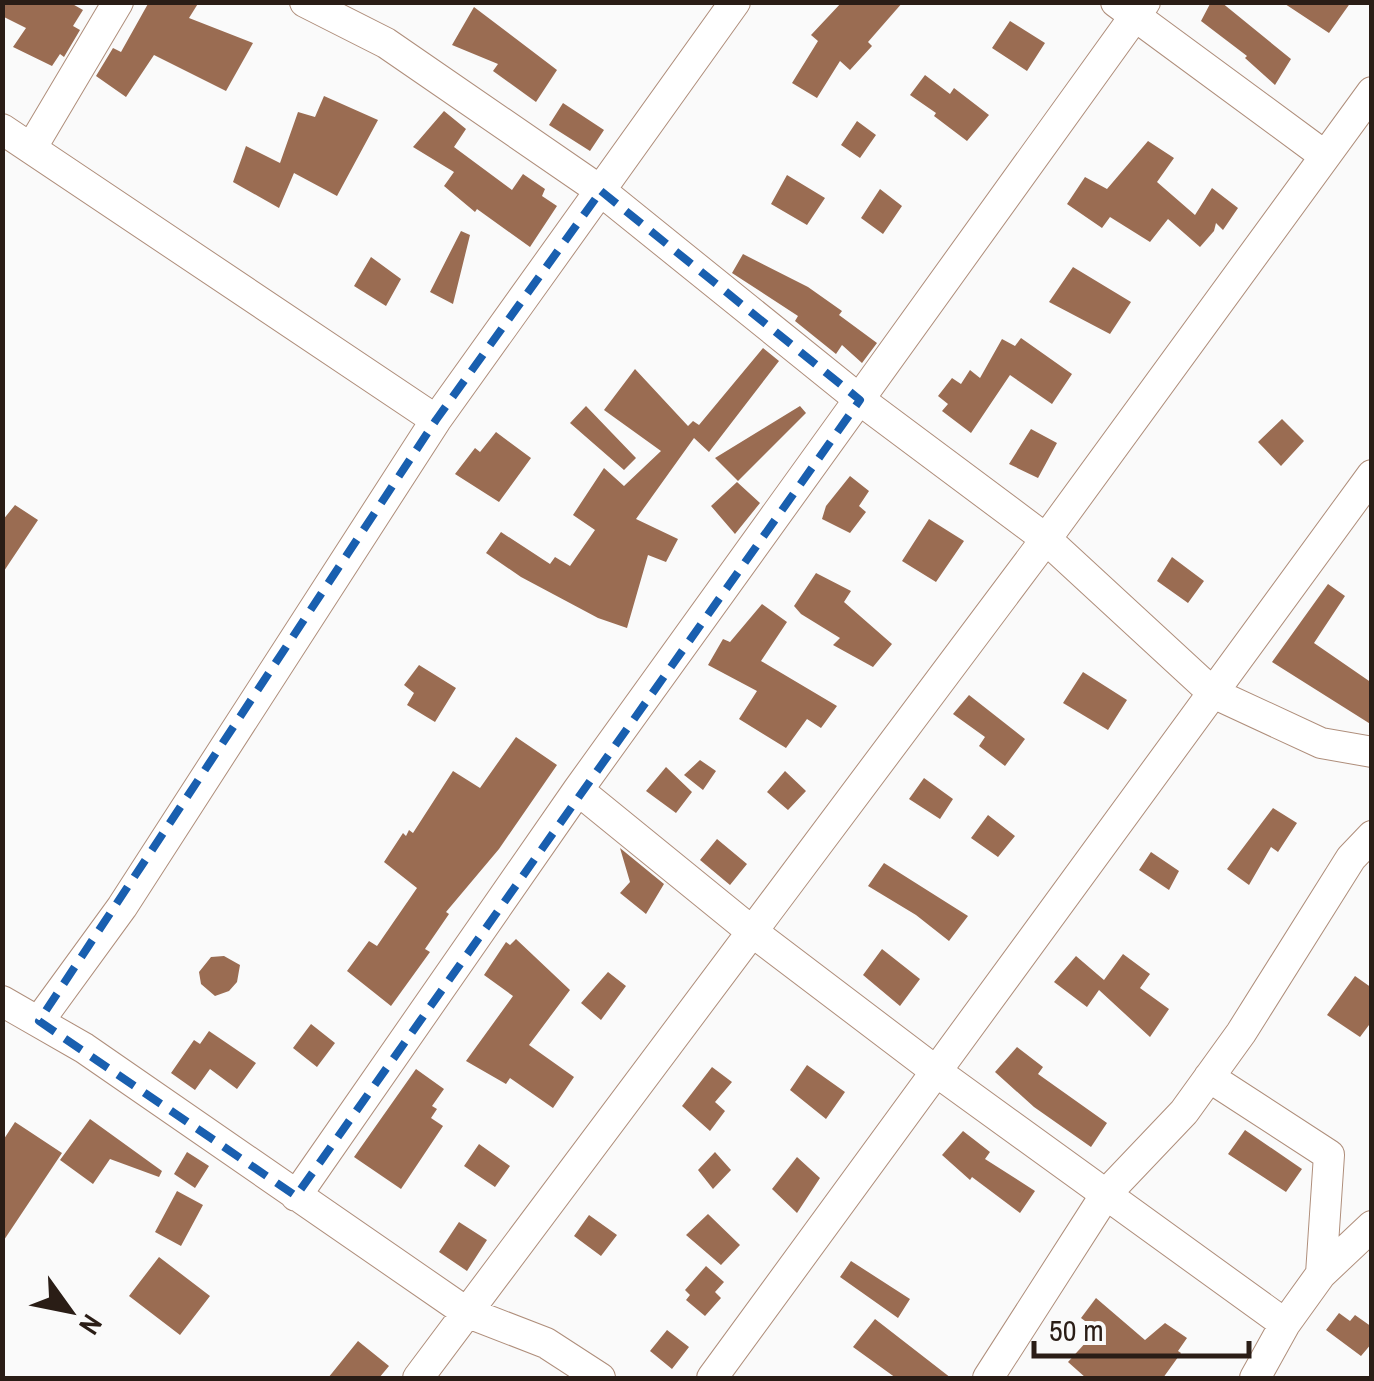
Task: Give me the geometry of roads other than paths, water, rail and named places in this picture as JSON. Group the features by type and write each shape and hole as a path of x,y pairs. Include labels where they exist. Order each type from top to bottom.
{"street":[{"path":"32,147 118,2"},
{"path":"305,2 386,44 602,191 860,400 1046,539 1212,693 1321,743 1372,752"},
{"path":"40,1021 122,906 436,420 735,2"},
{"path":"296,1196 578,790 860,400 1132,7 1324,156"},
{"path":"418,1378 1046,539 1372,92"},
{"path":"2,129 436,420"},
{"path":"712,1378 1372,475"},
{"path":"578,790 750,930 937,1072 1285,1324"},
{"path":"988,1378 1106,1194 1184,1112 1241,1033 1351,858 1372,836"},
{"path":"2,1000 84,1048 466,1312 546,1343 600,1378"},
{"path":"1209,1077 1329,1155 1321,1274"},
{"path":"1255,1378 1285,1324 1321,1274 1369,1232"}]}
